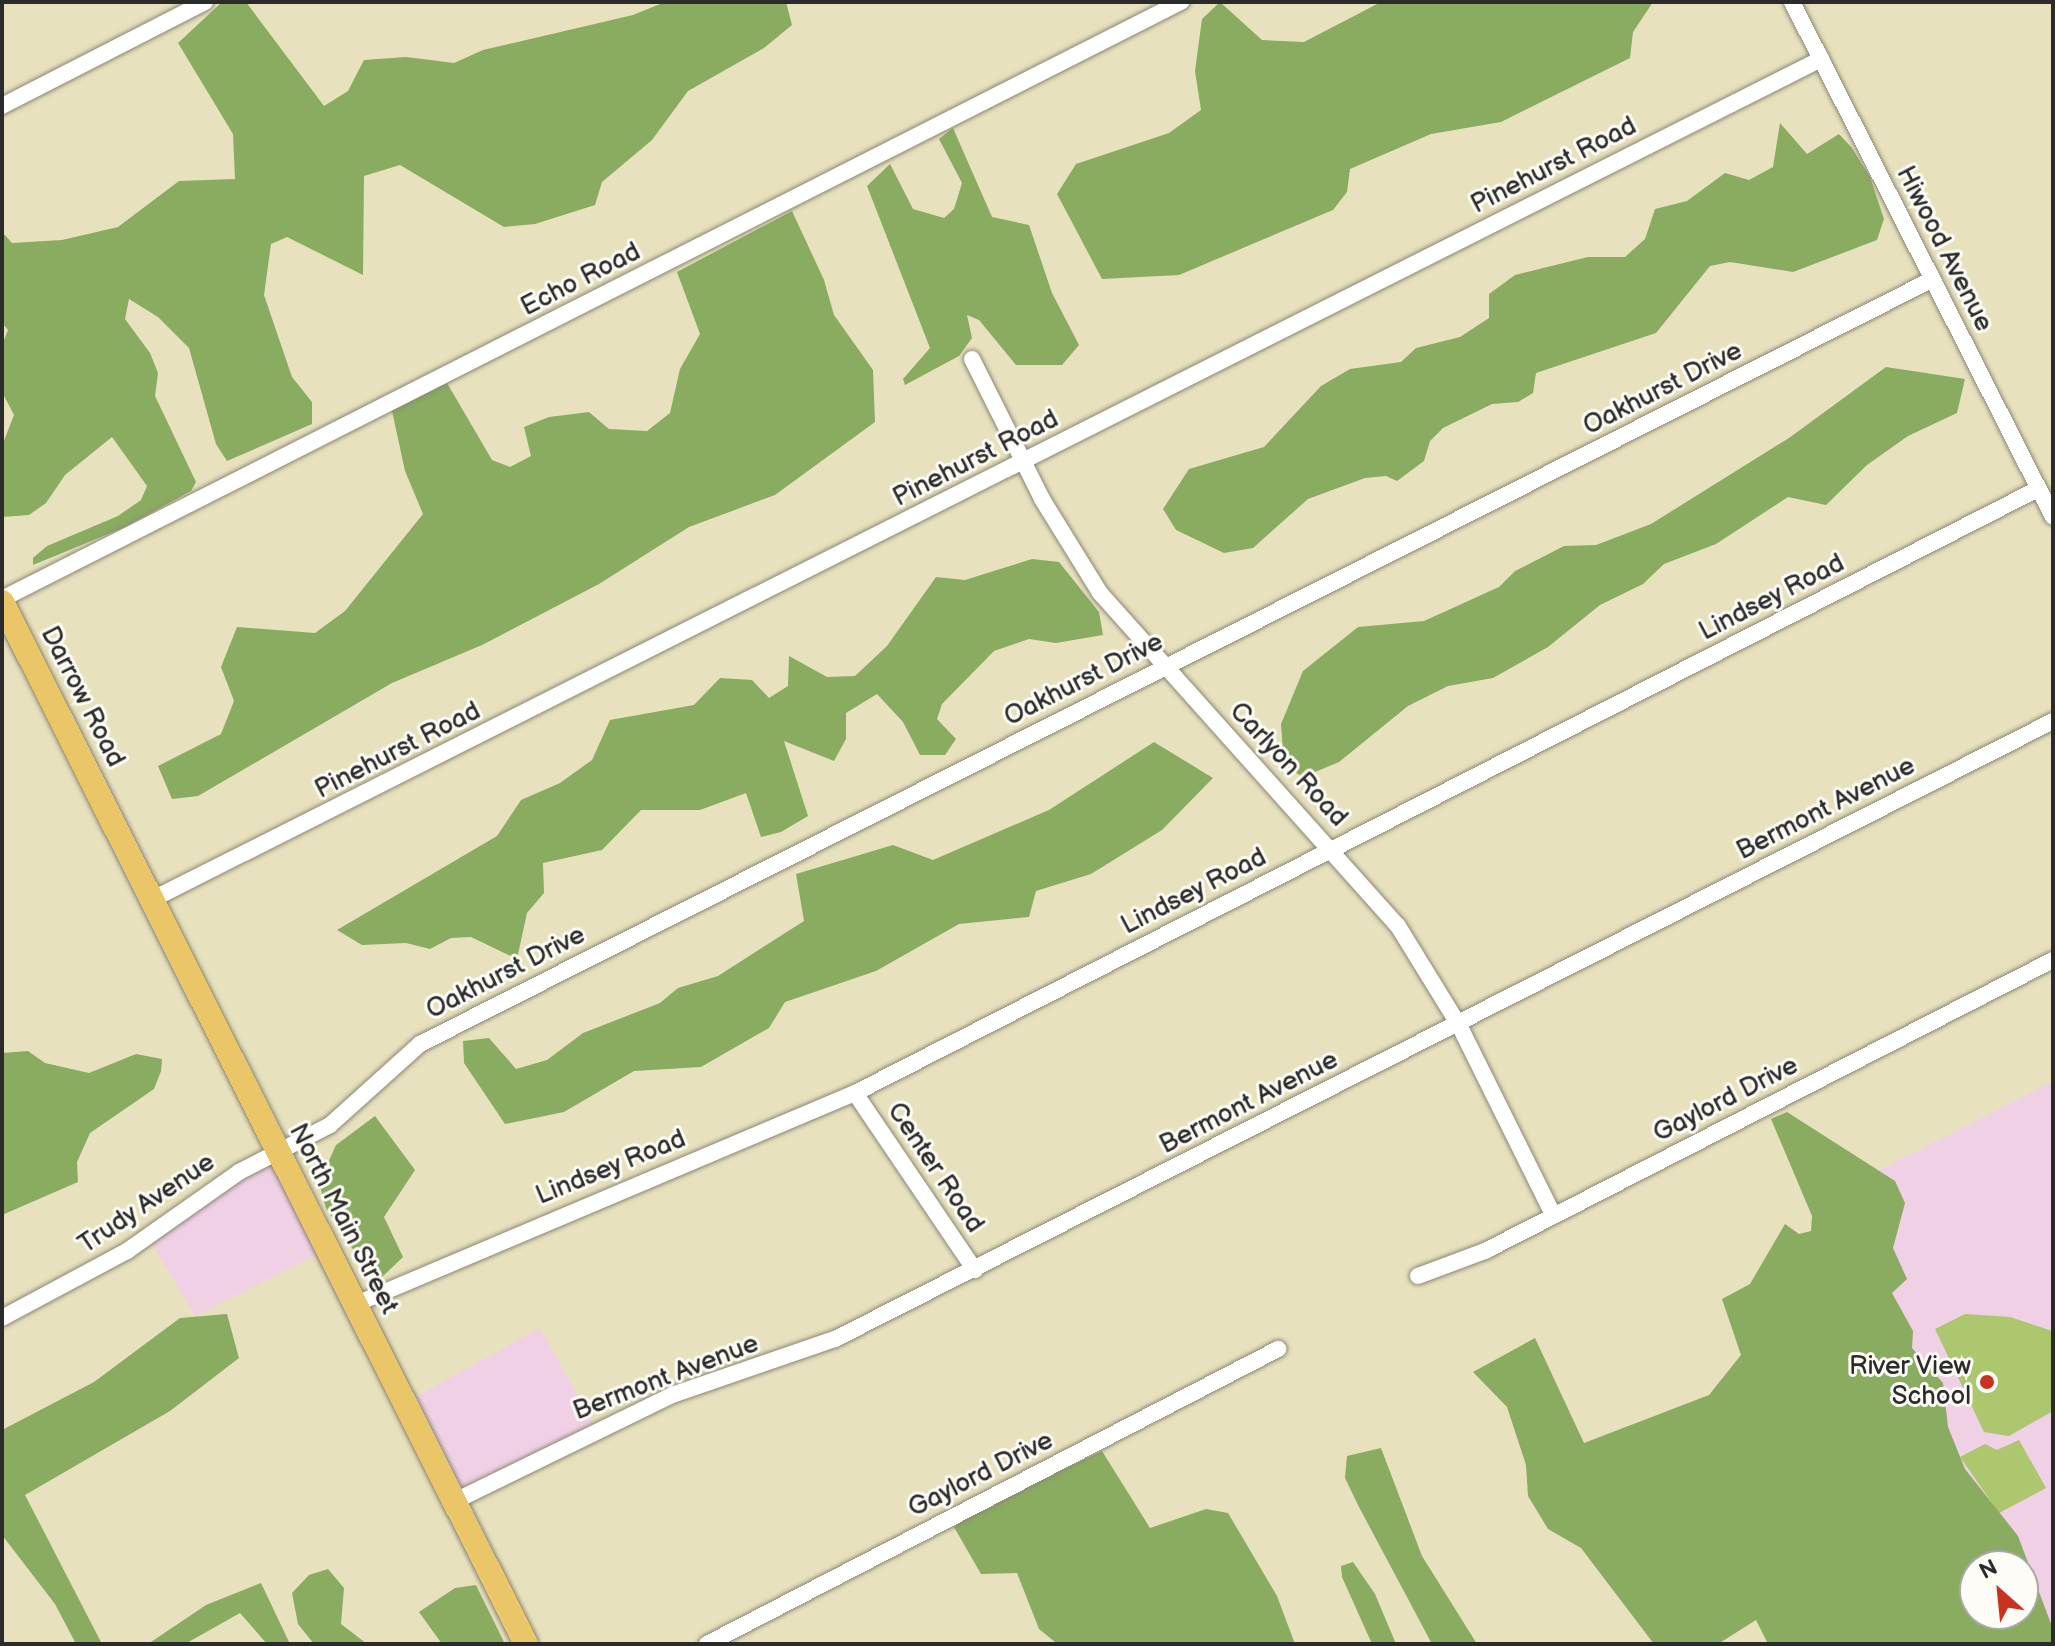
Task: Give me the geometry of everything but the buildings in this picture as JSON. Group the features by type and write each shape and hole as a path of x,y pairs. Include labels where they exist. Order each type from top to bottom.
{"main road":[{"name":"Darrow Road","path":"2,600 112,818"},
{"name":"North Main Street","path":"112,818 276,1152 356,1304 526,1644"}],"street":[{"path":"2,106 205,2"},
{"name":"Echo Road","path":"2,600 1181,2"},
{"name":"Hiwood Avenue","path":"1792,2 2053,517"},
{"name":"Pinehurst Road","path":"153,899 1821,59"},
{"name":"Oakhurst Drive","path":"276,1152 343,1116 389,1067 420,1044 1933,279"},
{"name":"Carlyon Road","path":"972,359 1077,562 1162,668 1332,848 1398,926 1459,1025 1553,1214"},
{"name":"Lindsey Road","path":"356,1304 855,1093 2038,489"},
{"name":"Bermont Avenue","path":"455,1501 602,1425 672,1395 835,1339 2053,721"},
{"name":"Gaylord Drive","path":"1418,1276 1464,1261 2053,960"},
{"name":"Center Road","path":"855,1093 975,1270"},
{"name":"Trudy Avenue","path":"2,1318 127,1251 214,1188 276,1152"},
{"name":"Gaylord Drive","path":"707,1644 1278,1349"}],"shaded area":[{"name":"River View School","path":"2050,1083 2053,1089 2053,1639 2039,1605 2039,1550 2007,1550 1825,1198"},
{"path":"276,1152 328,1249 195,1316 148,1237"},
{"path":"540,1328 596,1429 460,1504 404,1403"}],"green space":[{"path":"222,2 246,2 324,106 348,91 364,60 406,57 454,63 483,50 633,15 665,2 786,2 792,25 764,48 688,91 652,140 602,182 595,205 535,224 504,227 400,165 364,176 363,275 287,237 271,244 264,295 292,377 312,402 312,424 227,461 216,444 189,348 158,317 129,299 125,319 150,353 158,373 155,396 196,482 191,491 125,527 33,565 33,558 47,546 118,516 141,500 147,486 112,437 65,475 46,503 29,515 2,517 2,446 14,415 2,392 2,345 8,330 2,323 2,232 12,243 62,240 118,227 179,181 235,179 233,134 178,43"},
{"path":"1220,2 1262,40 1304,42 1381,2 1653,2 1633,32 1630,58 1501,122 1431,134 1350,169 1347,192 1333,210 1179,275 1102,279 1057,194 1076,164 1169,133 1201,110 1195,71 1202,19"},
{"path":"1780,123 1807,154 1839,134 1852,148 1870,177 1884,219 1877,240 1793,272 1730,262 1710,266 1656,333 1536,373 1533,393 1518,402 1492,404 1443,428 1430,441 1424,461 1397,481 1386,476 1365,478 1308,499 1253,548 1224,553 1176,530 1163,509 1189,469 1264,447 1321,386 1350,369 1401,362 1416,348 1460,337 1489,318 1489,294 1515,275 1588,257 1625,257 1645,239 1655,209 1687,201 1725,173 1749,180 1773,167"},
{"path":"953,128 992,217 1029,225 1052,293 1079,345 1062,365 1016,365 979,320 967,315 972,338 959,356 905,385 903,379 930,348 867,186 890,164 913,209 944,218 954,209 962,183 939,139"},
{"path":"792,211 824,280 834,315 873,370 875,422 775,495 689,527 599,584 482,645 392,683 198,796 172,799 158,766 221,734 234,701 221,667 237,627 315,633 345,611 423,514 405,471 392,411 447,383 492,460 510,467 531,456 524,427 549,417 589,412 609,429 647,431 670,413 680,369 700,334 677,272"},
{"path":"1886,367 1965,379 1957,413 1908,436 1867,465 1826,505 1788,497 1716,544 1664,564 1643,584 1600,605 1548,647 1493,678 1448,686 1408,706 1339,762 1303,777 1284,766 1281,724 1303,671 1358,627 1424,621 1499,587 1515,571 1564,546 1596,545 1651,524 1789,438"},
{"path":"1032,559 1059,562 1099,612 1103,635 1056,643 1029,639 994,651 942,704 937,719 956,739 945,755 920,755 903,722 877,694 846,713 846,739 834,761 784,741 808,816 781,832 761,837 746,793 700,810 641,810 602,850 543,863 544,893 527,913 517,959 471,937 451,938 430,949 406,943 362,945 337,930 497,836 521,800 560,783 592,760 610,720 694,705 720,678 752,680 769,698 788,686 789,656 827,677 855,676 887,646 936,577 965,580"},
{"path":"1154,742 1213,778 1162,830 1091,874 1036,891 1029,917 959,924 876,971 785,1002 769,1028 701,1067 634,1071 564,1112 505,1124 464,1063 463,1041 489,1038 516,1069 547,1060 583,1033 660,1003 678,988 718,976 804,921 796,874 893,845 933,860 1049,810"},
{"path":"28,1051 45,1063 89,1073 136,1054 162,1059 161,1071 154,1089 90,1133 77,1162 78,1182 2,1215 2,1053"},
{"path":"1787,1112 1895,1181 1905,1203 1893,1248 1907,1279 1892,1293 1913,1331 1912,1348 1943,1383 1948,1427 1965,1469 2018,1536 2023,1550 1959,1550 1959,1630 2039,1630 2039,1592 2053,1629 2053,1644 1768,1644 1756,1620 1718,1644 1654,1644 1581,1548 1548,1529 1528,1496 1526,1465 1507,1407 1473,1372 1535,1338 1584,1443 1709,1395 1741,1355 1722,1299 1750,1284 1785,1224 1799,1234 1811,1231 1812,1216 1771,1119"},
{"path":"375,1116 415,1170 384,1217 403,1257 381,1278 369,1274 326,1208 319,1183 336,1145"},
{"path":"227,1314 239,1358 170,1411 25,1495 102,1644 76,1644 55,1604 2,1535 2,1430 94,1382 180,1318"},
{"path":"1965,1314 2010,1317 2052,1331 2053,1411 2009,1436 1984,1432 1935,1329"},
{"path":"2019,1440 2046,1488 1999,1513 1960,1457 1985,1444 1997,1450"},
{"path":"1381,1448 1422,1556 1477,1644 1432,1644 1359,1507 1345,1478 1347,1456"},
{"path":"1102,1451 1150,1528 1206,1509 1228,1513 1277,1596 1295,1644 1055,1642 1039,1629 1017,1573 981,1574 954,1527 969,1514"},
{"path":"1353,1562 1375,1594 1396,1644 1372,1644 1342,1577 1341,1566"},
{"path":"328,1569 344,1588 341,1624 367,1644 314,1644 298,1624 292,1593 309,1575"},
{"path":"261,1583 290,1644 267,1644 240,1613 185,1644 148,1644 206,1605"},
{"path":"476,1585 505,1644 442,1644 419,1612 455,1588"}],"place":[{"name":"River View School","path":"1987,1382"}]}
